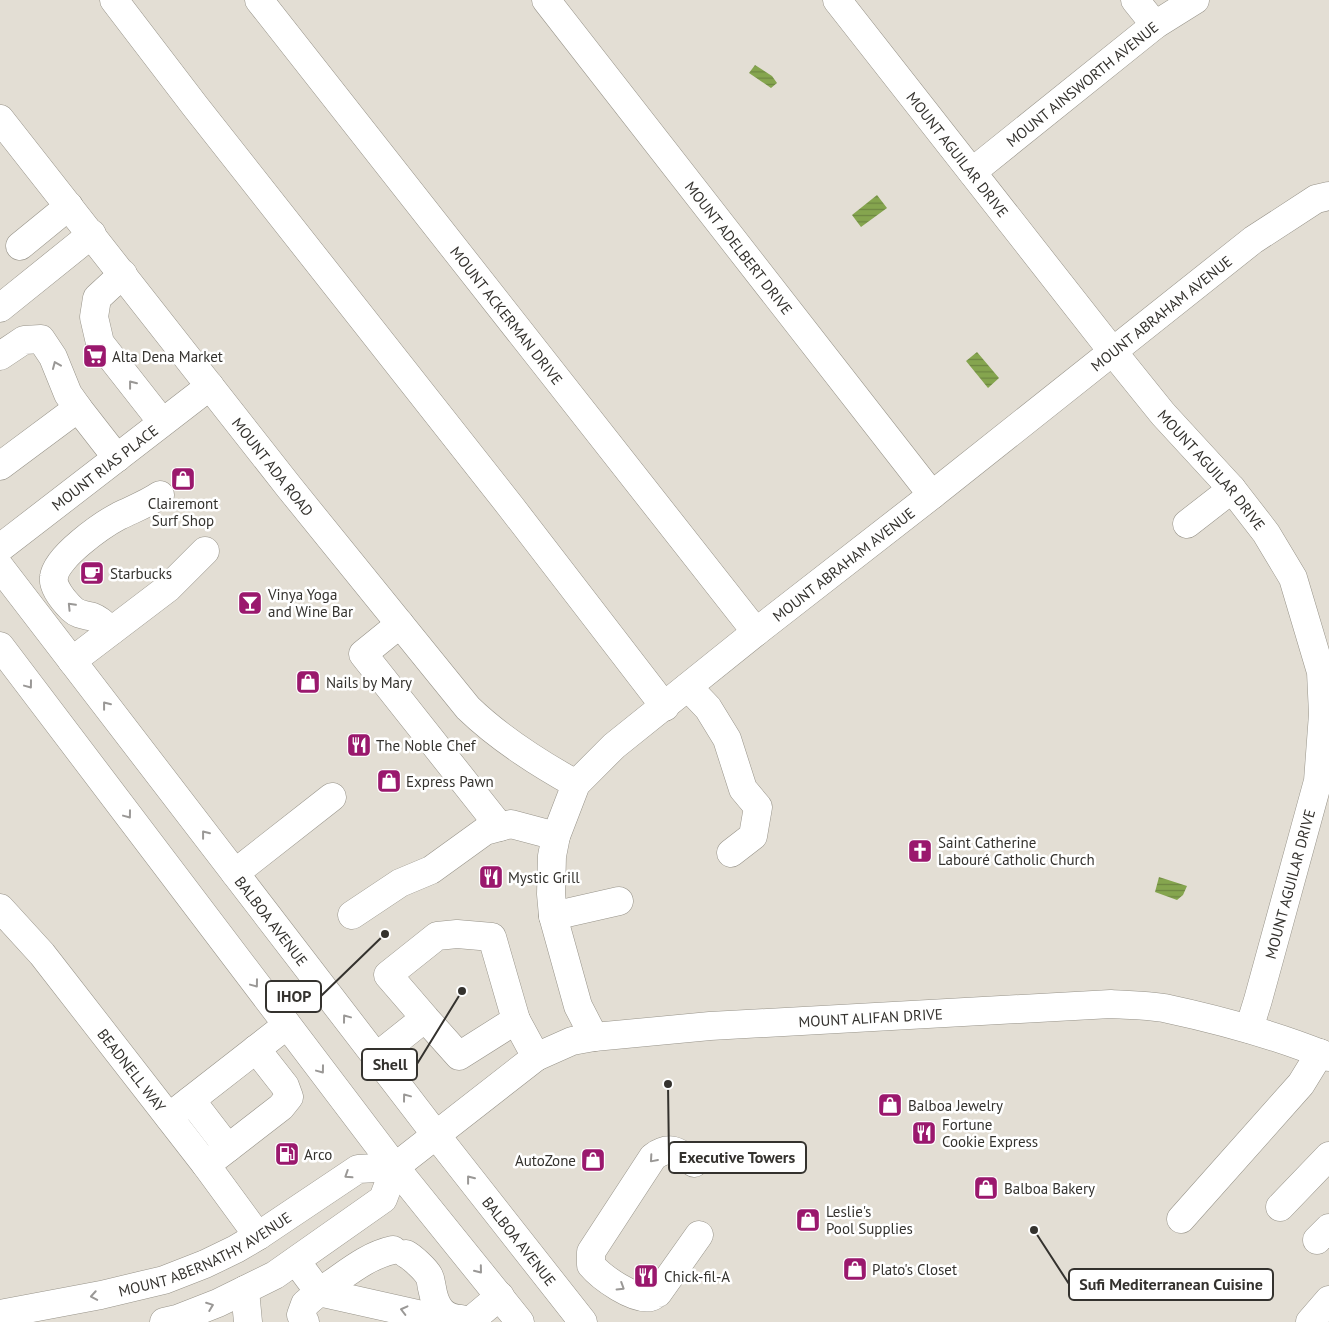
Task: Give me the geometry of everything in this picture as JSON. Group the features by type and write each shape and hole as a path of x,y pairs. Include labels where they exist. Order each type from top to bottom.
{"street":[{"path":"114,0 665,706"},
{"name":"MOUNT ACKERMAN DRIVE","path":"259,0 756,632"},
{"name":"MOUNT ADELBERT DRIVE","path":"546,0 932,495"},
{"name":"MOUNT AGUILAR DRIVE","path":"837,0 1163,414 1232,489 1266,533 1293,578 1325,671 1318,781 1249,1029"},
{"path":"1135,0 1156,25"},
{"name":"MOUNT AINSWORTH AVENUE","path":"972,172 1156,25 1195,0"},
{"name":"MOUNT ADA ROAD","path":"2,125 70,206 289,488 468,708 488,727 556,773 576,784"},
{"name":"MOUNT ABRAHAM AVENUE","path":"594,1037 578,1006 553,916 551,894 552,856 556,836 576,784 614,746 1253,240 1316,199 1329,196"},
{"path":"20,246 70,206"},
{"path":"0,308 92,234"},
{"path":"123,274 97,298 94,317 100,343 162,422"},
{"path":"0,356 24,340 40,340 53,357 68,394 117,458"},
{"name":"MOUNT RIAS PLACE","path":"0,548 210,386"},
{"path":"1,464 78,408"},
{"path":"1187,524 1232,489"},
{"path":"111,631 104,623 95,618 74,611 54,586 57,567 64,557 106,524 145,505 160,495"},
{"path":"72,661 168,588 205,551"},
{"name":"BALBOA AVENUE","path":"0,566 436,1135 583,1322"},
{"path":"400,624 363,654 500,827"},
{"path":"0,646 395,1167 520,1322"},
{"path":"688,687 708,708 727,739 743,789 758,807 753,836 731,853"},
{"path":"235,873 332,797"},
{"path":"352,915 400,883 431,870 485,830 511,824 556,836"},
{"path":"553,916 619,901"},
{"name":"BEADNELL WAY","path":"0,908 42,954 206,1165 258,1236"},
{"path":"516,1020 459,1056 388,975 437,936 457,934 492,937 516,1020 536,1057"},
{"name":"MOUNT ALIFAN DRIVE","path":"436,1135 536,1057 572,1041 594,1037 710,1026 1111,1004 1163,1008 1275,1036 1324,1055"},
{"path":"376,1057 425,1018"},
{"path":"169,1117 287,1025"},
{"path":"206,1165 281,1108 289,1097 285,1086 256,1049"},
{"path":"1180,1219 1301,1084 1324,1055"},
{"path":"191,1100 228,1148"},
{"path":"164,1322 218,1303 275,1275 296,1261 383,1199 395,1167 436,1135"},
{"path":"694,1163 672,1150 662,1150 653,1157 591,1252 591,1265 598,1273 633,1295 652,1297 658,1293 699,1235"},
{"path":"1280,1207 1329,1156"},
{"name":"MOUNT ABERNATHY AVENUE","path":"0,1314 101,1295 164,1280 205,1264 258,1236 358,1169 395,1167"},
{"path":"305,1322 302,1315 305,1304 319,1292 361,1264 382,1253 397,1258 429,1276 434,1299 440,1312 461,1321"},
{"path":"296,1261 319,1292 435,1318 461,1321 500,1296"},
{"path":"245,1290 248,1322"},
{"path":"1310,1322 1329,1300"}],"shaded area":[{"path":"755,65 772,76 777,83 771,88 749,73"},
{"path":"877,195 887,208 861,227 852,215"},
{"path":"977,352 999,378 988,388 966,361"},
{"path":"1159,877 1187,886 1183,895 1177,900 1155,892"}],"place":[{"name":"Alta Dena Market","path":"95,356"},
{"name":"Clairemont Surf Shop","path":"183,479"},
{"name":"Starbucks","path":"92,573"},
{"name":"Vinya Yoga and Wine Bar","path":"250,603"},
{"name":"Nails by Mary","path":"308,682"},
{"name":"The Noble Chef","path":"359,745"},
{"name":"Express Pawn","path":"389,781"},
{"name":"Saint Catherine Labouré Catholic Church","path":"920,851"},
{"name":"Mystic Grill","path":"491,877"},
{"name":"IHOP","path":"385,934"},
{"name":"Shell","path":"462,991"},
{"name":"Executive Towers","path":"668,1084"},
{"name":"Balboa Jewelry","path":"890,1105"},
{"name":"Fortune Cookie Express","path":"924,1133"},
{"name":"Arco","path":"287,1154"},
{"name":"AutoZone","path":"593,1160"},
{"name":"Balboa Bakery","path":"986,1188"},
{"name":"Leslie's Pool Supplies","path":"808,1220"},
{"name":"Sufi Mediterranean Cuisine","path":"1034,1230"},
{"name":"Plato's Closet","path":"855,1269"},
{"name":"Chick-fil-A","path":"646,1276"}]}
